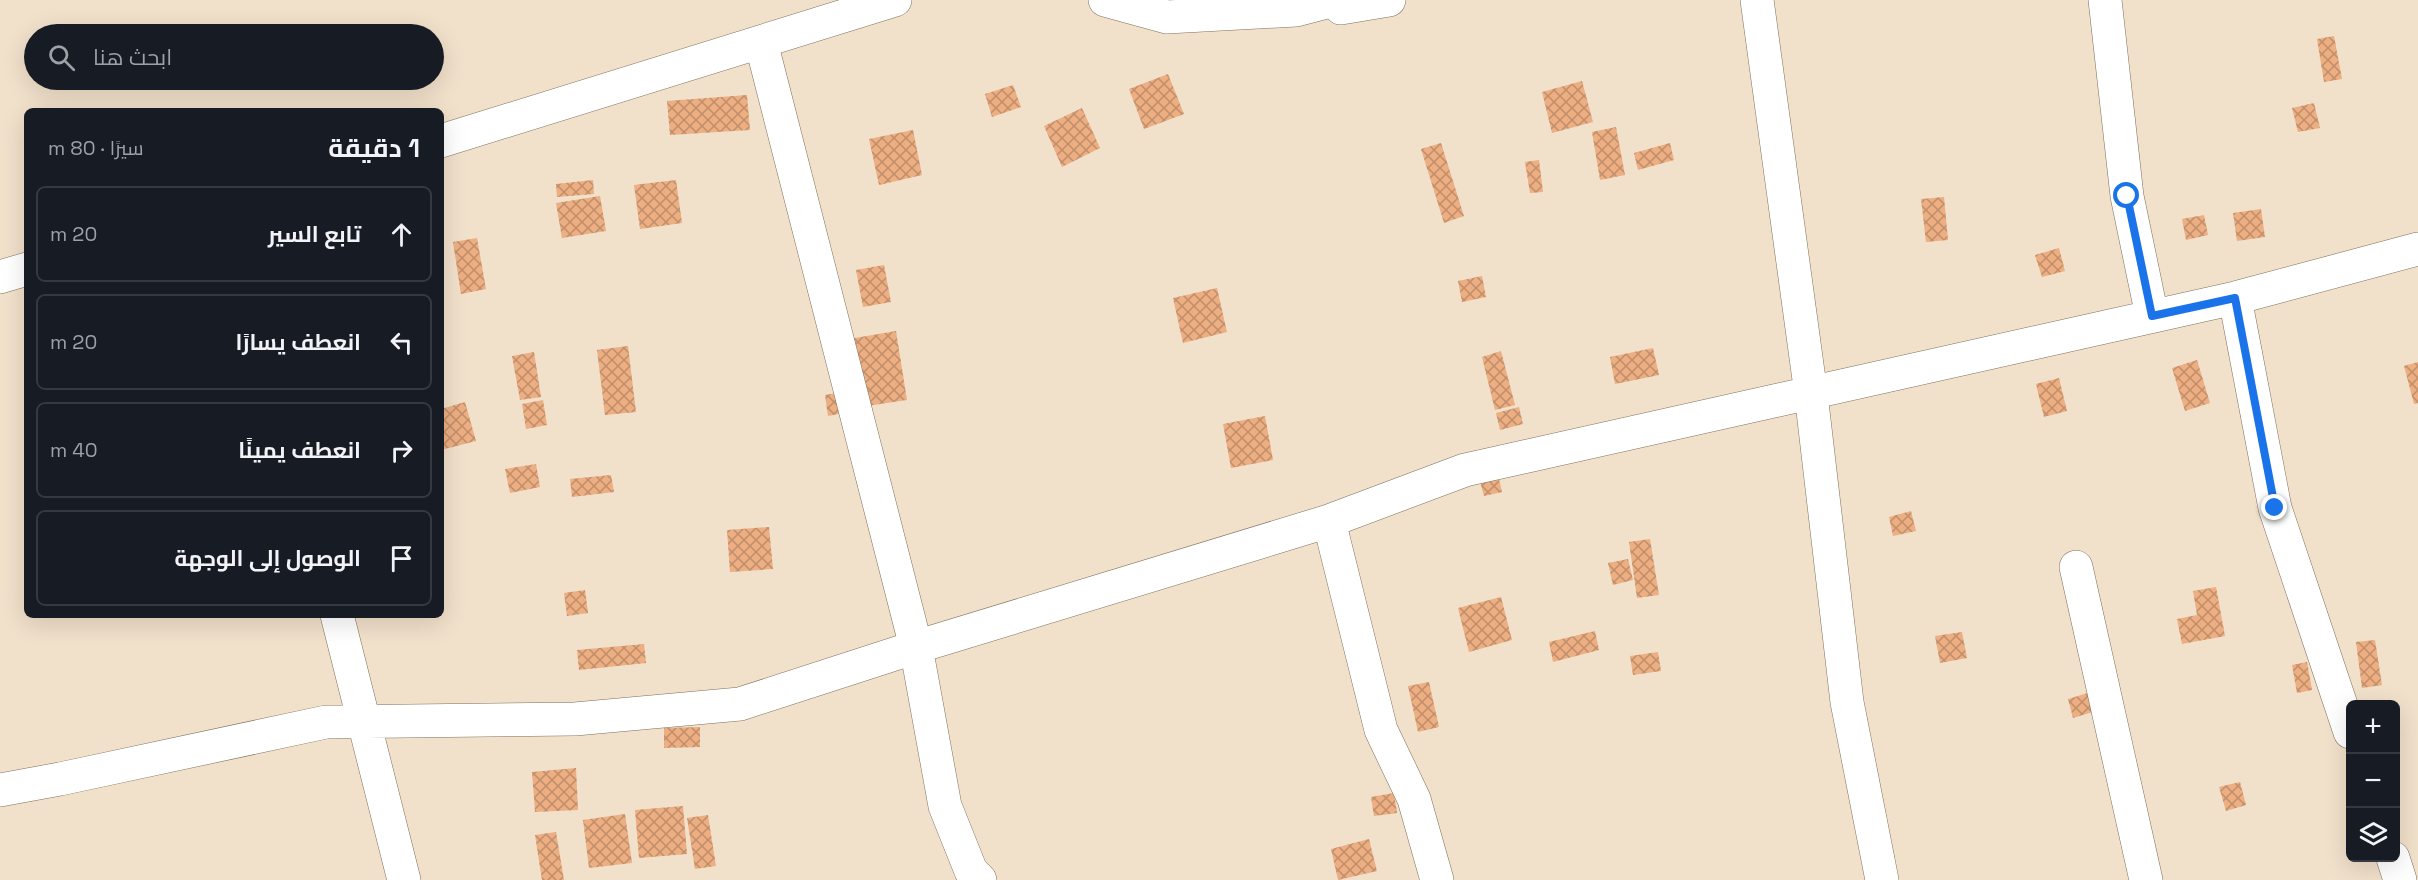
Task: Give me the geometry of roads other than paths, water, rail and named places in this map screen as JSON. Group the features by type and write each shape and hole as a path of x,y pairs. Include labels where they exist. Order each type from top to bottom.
{"street":[{"path":"1105,0 1167,17 1296,10 1334,0 1341,9 1389,0"},
{"path":"1757,0 1811,394 1847,702 1882,880"},
{"path":"2105,0 2127,196 2152,316"},
{"path":"444,140 888,1"},
{"path":"761,42 916,647 945,806 971,872 980,880"},
{"path":"0,790 326,722 575,719 740,704 916,647 1329,520 1465,470 2235,298 2418,249"},
{"path":"0,277 24,270"},
{"path":"2235,298 2275,508 2346,720"},
{"path":"1329,520 1381,730 1414,799 1437,880"},
{"path":"2076,567 2146,880"},
{"path":"339,618 404,880"},
{"path":"2394,862 2400,880"}]}
